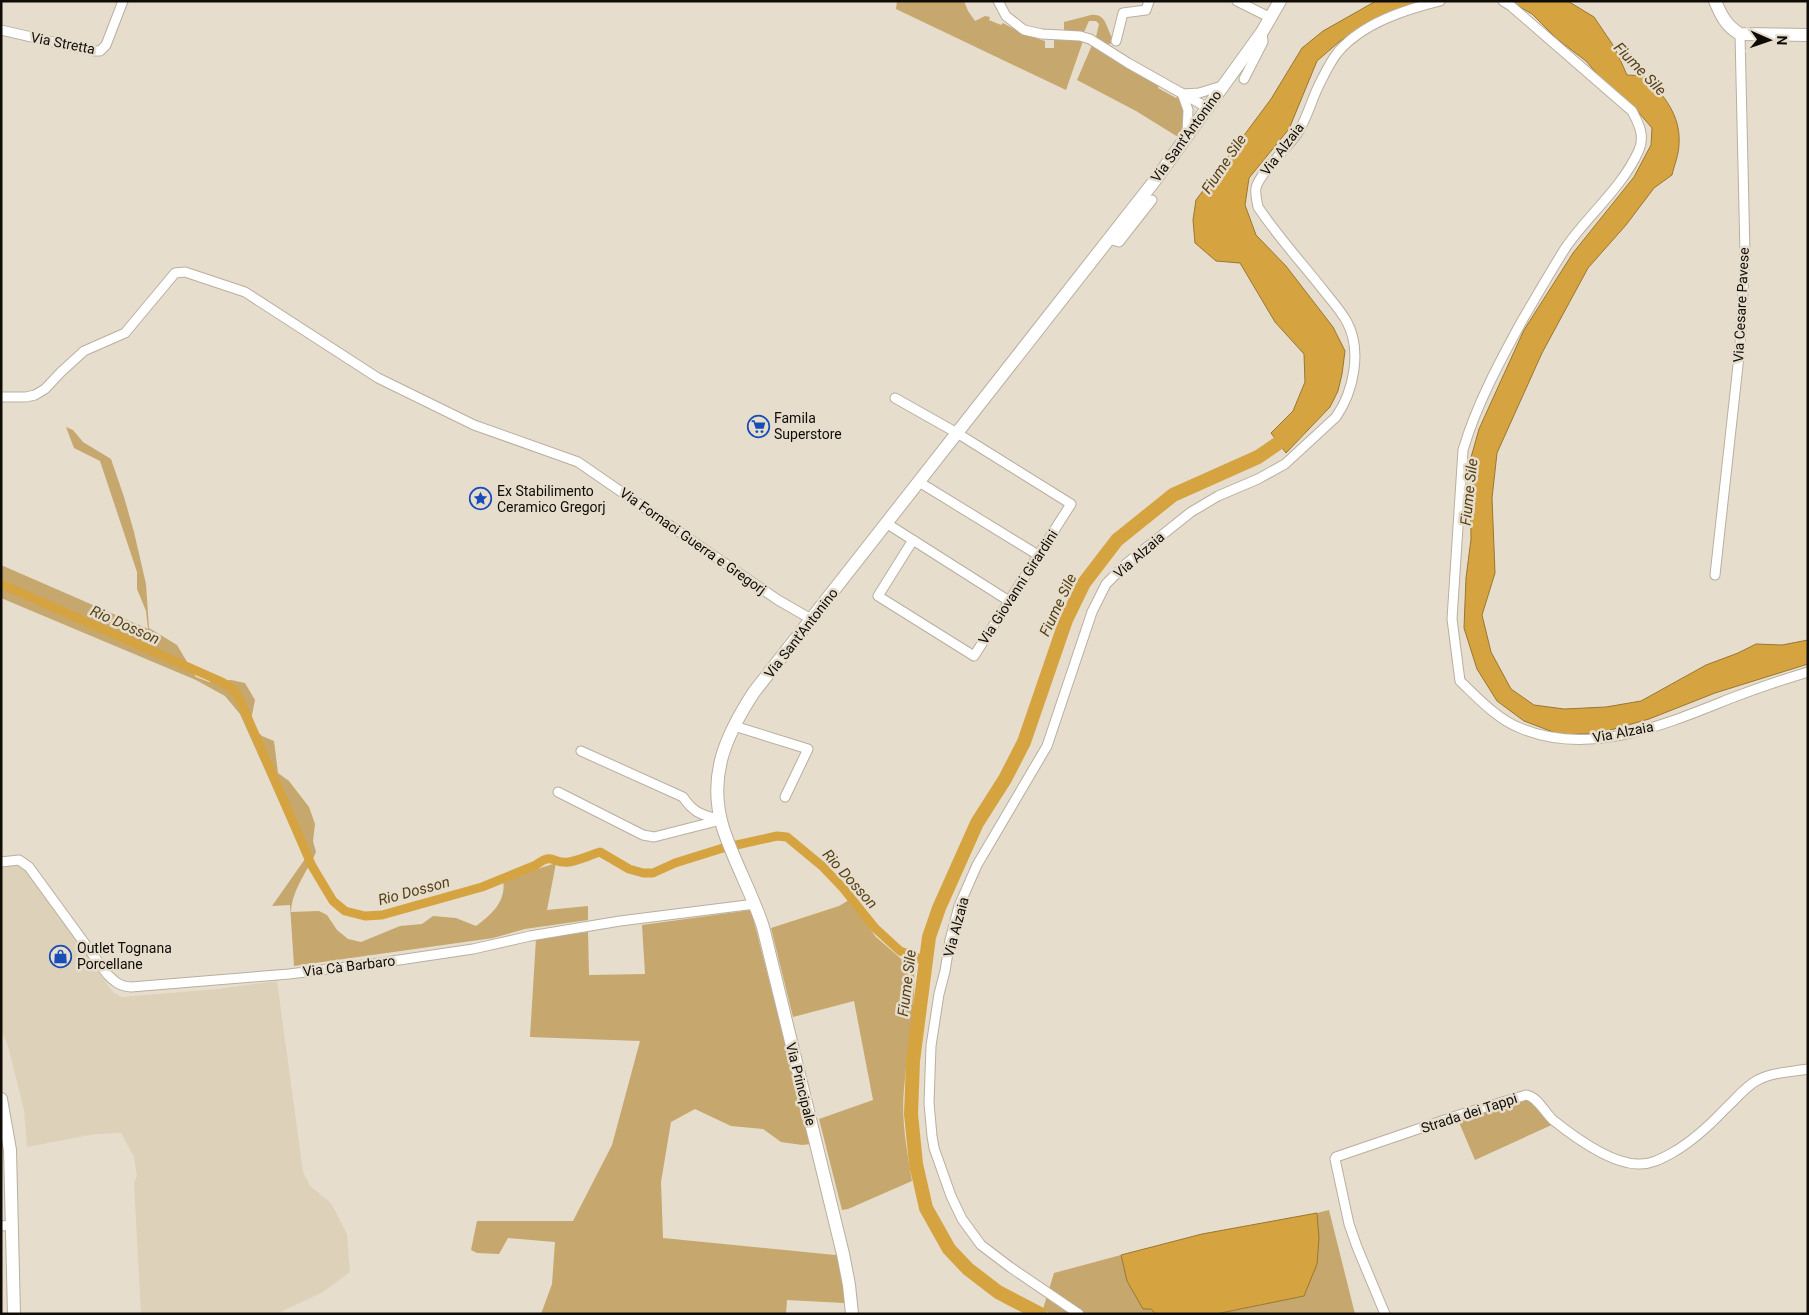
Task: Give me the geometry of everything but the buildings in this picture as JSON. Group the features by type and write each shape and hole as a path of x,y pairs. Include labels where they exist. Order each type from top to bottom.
{"main road":[{"name":"Via Sant'Antonino","path":"735,858 721,820 718,801 718,779 723,751 734,726 754,692 1109,239 1208,108 1262,32 1280,1"},
{"path":"1715,1 1724,20 1732,29 1740,34 1808,35"},
{"name":"Via Principale","path":"735,858 763,927 843,1254 852,1314"},
{"path":"1,1099 10,1150 7,1226 14,1314"}],"street":[{"name":"Via Stretta","path":"1,30 94,52 100,51 106,45 123,1"},
{"path":"998,1 1010,20 1024,30 1042,34 1086,38 1208,108"},
{"path":"1116,40 1123,13 1146,10 1149,1"},
{"path":"1237,1 1271,18"},
{"name":"Via Alzaia","path":"1079,1314 981,1245 962,1219 951,1196 934,1148 929,1103 931,1046 939,994 946,971 950,940 959,906 978,865 1047,746 1092,612 1106,584 1127,563 1191,512 1218,496 1258,479 1285,464 1336,417 1342,409 1348,393 1354,362 1354,346 1347,322 1263,215 1258,207 1256,187 1260,178 1278,158 1300,128 1328,66 1339,51 1352,39 1390,17 1440,1"},
{"name":"Via Alzaia","path":"1503,1 1632,111 1639,125 1642,137 1640,148 1620,181 1567,247 1532,304 1478,405 1468,432 1463,450 1452,619 1460,681 1489,707 1519,728 1543,736 1578,740 1611,737 1665,723 1808,672"},
{"name":"Via Sant'Antonino","path":"1244,79 1263,42 1262,32"},
{"name":"Via Cesare Pavese","path":"1714,575 1740,347 1745,254 1740,34"},
{"path":"1183,94 1199,93 1224,85"},
{"path":"1183,94 1188,110 1187,136"},
{"name":"Via Sant'Antonino","path":"1109,239 1119,242 1152,200"},
{"name":"Via Fornaci Guerra e Gregorj","path":"1,397 26,397 35,395 45,389 84,351 125,333 175,273 185,272 245,292 378,378 474,425 578,462 778,600 811,619"},
{"path":"896,398 957,434"},
{"name":"Via Giovanni Girardini","path":"913,540 878,596 974,656 1071,504 957,434"},
{"path":"919,482 1038,556"},
{"path":"886,523 1009,601"},
{"path":"734,726 808,749 785,796"},
{"path":"582,751 683,797 690,808 696,812 721,820"},
{"path":"558,792 642,835 654,837 721,820"},
{"name":"Via Cà Barbaro","path":"1,862 18,860 29,867 107,974 116,984 131,987 289,974 379,963 473,949 530,936 620,921 755,904"},
{"name":"Strada dei Tappi","path":"1385,1314 1349,1224 1336,1157 1459,1114 1526,1094 1532,1096 1552,1118 1604,1154 1626,1163 1647,1164 1661,1160 1685,1146 1708,1127 1746,1088 1756,1081 1769,1075 1808,1069"}],"shaded area":[{"path":"897,1 964,1 975,21 985,16 990,17 989,20 1001,25 1003,23 1023,34 1045,41 1045,48 1054,48 1054,39 1083,41 1066,90 896,9"},
{"path":"1091,15 1100,16 1105,22 1113,39 1110,44 1106,44 1096,37 1099,24 1096,21 1089,21 1084,32 1064,31 1064,22"},
{"path":"1092,45 1119,63 1159,85 1158,88 1176,98 1178,96 1184,106 1185,116 1183,127 1178,137 1136,111 1077,80"},
{"path":"66,427 73,430 83,442 111,459 134,532 146,584 149,628 177,645 196,677 209,682 231,680 245,683 255,700 250,725 262,736 274,741 278,773 289,781 309,807 315,824 313,841 316,852 294,896 291,912 319,911 327,915 337,930 348,939 361,942 400,926 422,924 433,916 456,918 476,926 497,907 503,894 503,880 556,863 547,910 588,906 588,920 525,929 493,938 294,966 290,905 272,906 305,859 240,714 225,696 196,680 1,598 1,565 148,629 146,611 137,589 137,572 100,461 74,448"},
{"path":"18,864 24,868 42,894 65,917 86,954 109,987 114,993 122,997 218,989 277,981 303,1172 310,1186 331,1203 347,1234 350,1272 323,1292 276,1314 141,1314 134,1183 137,1176 134,1157 121,1133 95,1134 27,1147 24,1110 8,1046 1,1030 1,866"},
{"path":"849,900 876,937 914,970 913,1015 903,1101 905,1135 912,1181 842,1210 819,1119 873,1100 854,1001 793,1017 771,928 839,906"},
{"path":"751,910 811,1144 802,1145 781,1142 763,1129 731,1126 695,1109 671,1122 661,1182 663,1238 835,1255 838,1253 844,1282 844,1303 787,1300 786,1314 541,1314 552,1284 555,1242 508,1238 499,1254 477,1253 471,1250 477,1221 573,1221 612,1145 640,1041 530,1037 536,939 588,932 589,975 645,974 642,925"},
{"path":"1530,1096 1556,1123 1475,1160 1458,1120 1445,1123"},
{"path":"1329,1210 1355,1314 1216,1314 1304,1296 1318,1217 1317,1213"},
{"path":"1121,1255 1127,1281 1143,1308 1151,1309 1156,1314 1050,1314 1043,1309 1054,1273"}],"water":[{"path":"1376,1 1425,1 1383,16 1340,41 1317,61 1289,129 1249,178 1245,205 1256,235 1286,266 1333,327 1345,351 1338,391 1330,407 1286,453 1271,433 1293,411 1305,382 1304,354 1275,322 1240,263 1216,261 1195,243 1193,220 1196,200 1271,99 1302,48 1323,31"},
{"path":"1510,1 1568,1 1594,17 1615,48 1627,75 1645,76 1665,98 1677,124 1679,144 1672,175 1654,188 1626,225 1588,268 1542,353 1497,453 1492,498 1495,573 1482,615 1491,652 1511,689 1534,705 1564,709 1606,707 1641,701 1706,665 1756,644 1782,645 1808,640 1808,664 1715,693 1649,719 1600,733 1561,735 1524,721 1497,701 1477,669 1464,628 1466,578 1471,539 1470,461 1479,429 1524,330 1573,253 1634,177 1651,145 1652,128 1633,106 1609,88 1586,61 1557,39 1532,14"},
{"path":"1317,1213 1319,1238 1317,1264 1304,1296 1216,1314 1156,1314 1151,1309 1143,1309 1127,1281 1121,1255 1202,1234"}],"waterway":[{"name":"Fiume Sile","path":"1040,1314 998,1292 968,1269 949,1249 926,1208 916,1164 911,1114 913,1061 929,937 939,908 977,823 1005,779 1024,742 1066,620 1084,583 1117,540 1173,495 1258,457 1283,440 1293,430"},
{"name":"Rio Dosson","path":"1,584 222,682 233,689 239,698 312,866 333,901 345,911 365,916 382,915 482,887 546,859 569,862 600,852 629,869 643,873 653,873 675,863 723,848 777,836 787,837 822,866 843,888 875,928 900,951 926,961"}],"place":[{"name":"Famila Superstore","path":"758,426"},
{"name":"Ex Stabilimento Ceramico Gregorj","path":"481,499"},
{"name":"Outlet Tognana Porcellane","path":"61,956"}]}
